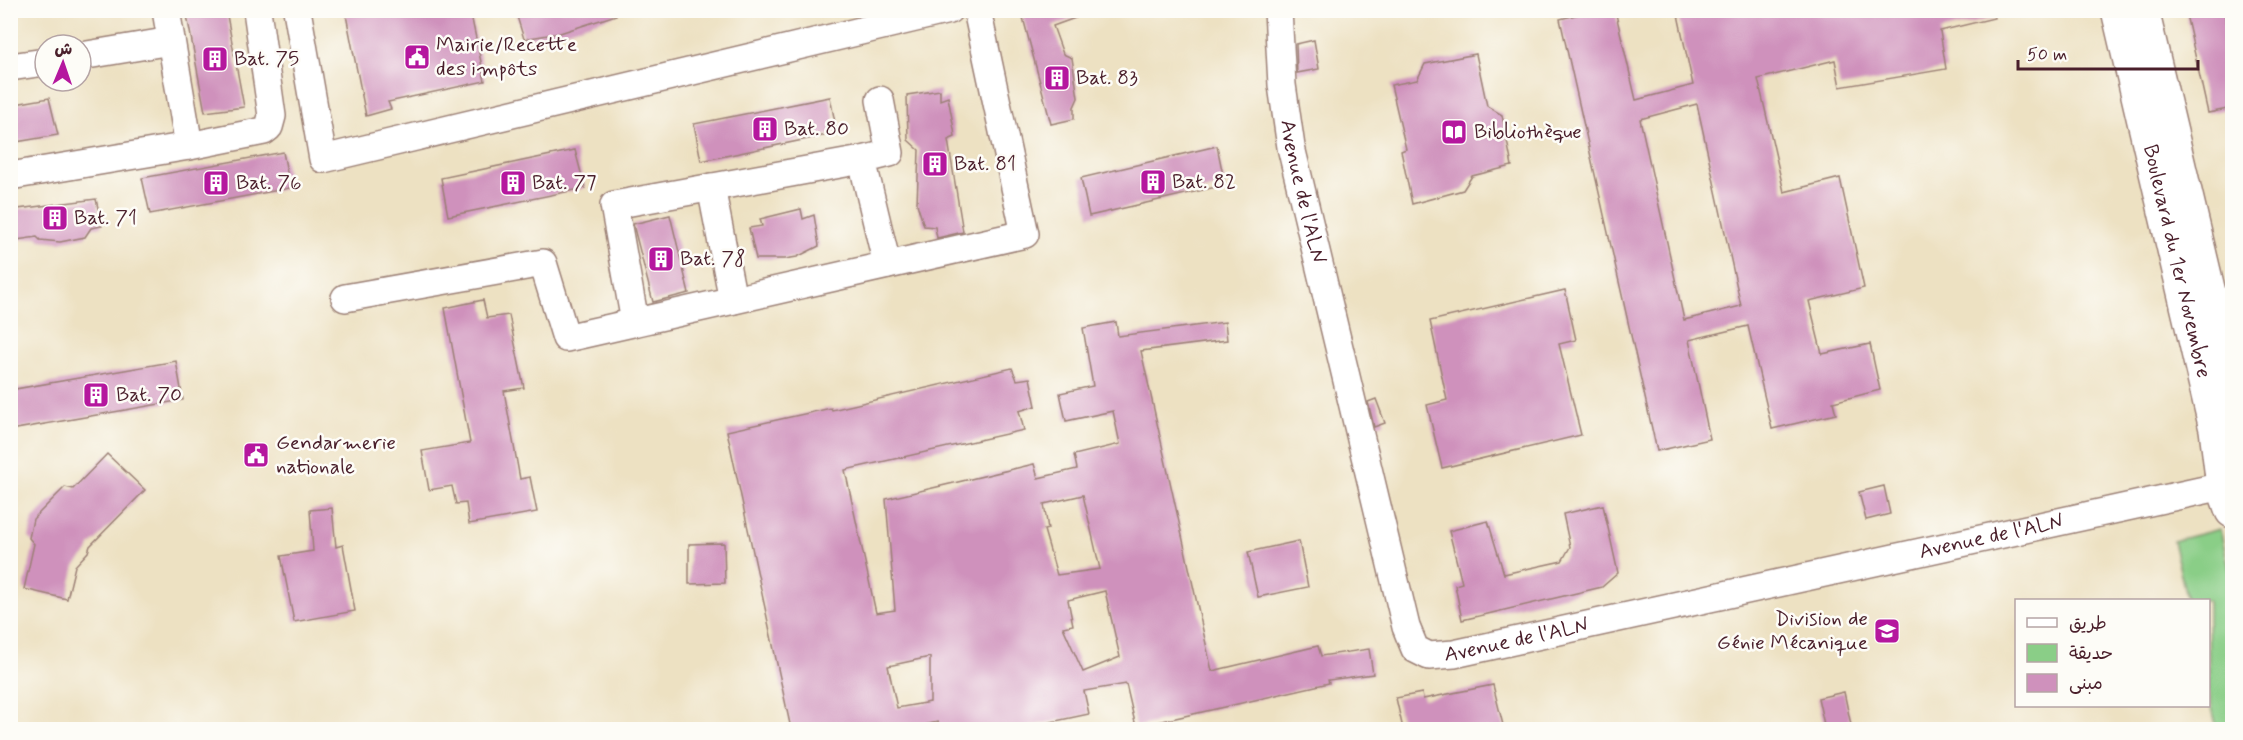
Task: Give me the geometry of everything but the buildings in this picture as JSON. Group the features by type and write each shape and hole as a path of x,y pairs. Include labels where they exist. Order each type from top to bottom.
{"main road":[{"name":"Boulevard du 1er Novembre","path":"2118,10 2216,429 2229,494"},
{"name":"Boulevard du 1er Novembre","path":"2142,10 2232,390"}],"street":[{"path":"166,10 189,146"},
{"path":"10,176 189,146 264,131 270,127 272,116 256,10"},
{"path":"297,10 323,159 948,10"},
{"path":"345,298 543,263 566,338 1024,234 977,10"},
{"name":"Avenue de l'ALN","path":"1278,10 1282,85 1291,147 1406,627 1415,649 1429,656 1466,652 2229,494"},
{"path":"93,54 171,41"},
{"path":"10,67 33,64"},
{"path":"635,322 614,205 891,153 880,100"},
{"path":"861,160 886,266"},
{"path":"711,187 733,300"}],"green space":[{"path":"2220,529 2232,581 2232,729 2217,729 2210,698 2210,599 2187,599 2173,541"}],"place":[{"name":"Mairie/Recette des impôts","path":"417,57"},
{"name":"Bat. 75","path":"215,59"},
{"name":"Bat. 83","path":"1057,78"},
{"name":"Bat. 80","path":"765,129"},
{"name":"Bibliothèque","path":"1454,132"},
{"name":"Bat. 81","path":"935,164"},
{"name":"Bat. 82","path":"1153,182"},
{"name":"Bat. 76","path":"216,183"},
{"name":"Bat. 77","path":"513,183"},
{"name":"Bat. 71","path":"55,218"},
{"name":"Bat. 78","path":"661,259"},
{"name":"Bat. 70","path":"96,395"},
{"name":"Gendarmerie nationale","path":"256,455"},
{"name":"Division de Génie Mécanique","path":"1887,631"}]}
